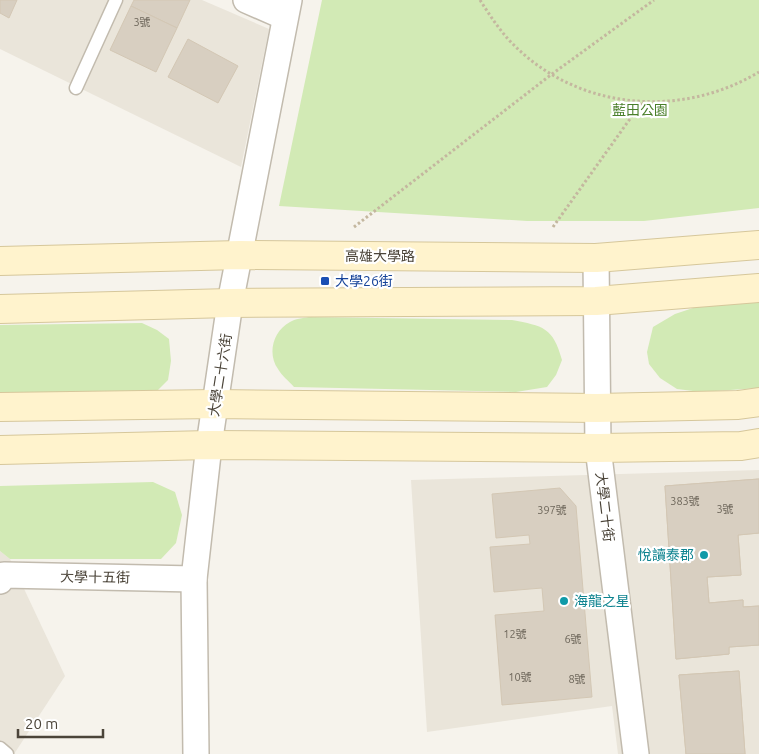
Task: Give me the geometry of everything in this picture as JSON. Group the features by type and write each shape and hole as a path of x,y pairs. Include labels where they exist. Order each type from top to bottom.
{"street":[{"path":"246,0 287,8"},
{"name":"大學二十六街","path":"196,754 194,579 215,404 230,303 287,8"},
{"name":"高雄大學路","path":"0,261 240,255 596,258 759,245"},
{"name":"大學二十街","path":"596,258 598,448 636,754"},
{"path":"0,309 230,303 596,301 759,288"},
{"path":"0,407 215,404 597,408 738,405 759,402"},
{"path":"0,450 210,445 598,448 741,446 759,443"},
{"name":"大學十五街","path":"0,581 4,575 194,579"}],"lane":[{"path":"76,88 116,0"},
{"path":"0,748 7,754"}],"path":[{"path":"480,0 510,41 530,59 573,85 619,99 661,102 698,97 733,86 759,72"},
{"path":"354,227 552,74 654,0"},
{"path":"552,227 642,102"}],"shaded area":[{"path":"0,0 202,0 269,29 241,167 0,49"},
{"path":"759,470 759,754 618,754 612,706 427,732 411,480"},
{"path":"0,551 10,559 65,676 14,754 0,754"}],"green space":[{"name":"藍田公園","path":"322,0 759,0 759,208 644,221 527,221 279,206"},
{"path":"759,301 759,388 701,392 677,389 660,378 649,364 647,352 653,327 675,314 699,306"},
{"path":"309,317 512,320 532,324 550,334 559,349 562,360 556,375 547,387 516,392 294,387 281,374 275,363 272,350 279,331 284,326 294,320"},
{"path":"142,323 157,330 169,339 171,361 168,380 157,391 0,396 0,325"},
{"path":"153,482 175,492 182,515 176,543 161,559 10,559 0,551 0,486"}],"building":[{"path":"0,0 17,0 9,18 0,13"},
{"path":"134,0 190,0 177,28 131,6"},
{"path":"131,6 177,28 156,72 110,50"},
{"path":"188,39 238,66 218,103 168,77"},
{"name":"悅讀泰郡","path":"759,479 759,533 738,535 741,575 707,577 709,603 743,600 743,607 759,606 759,645 729,647 729,654 676,659 665,486"},
{"name":"悅讀泰郡","path":"759,479 759,533 738,535 741,575 707,577 709,603 743,600 743,607 759,606 759,645 729,647 729,654 676,659 665,486"},
{"name":"海龍之星","path":"560,488 576,506 592,697 502,705 495,615 544,611 542,588 494,592 490,547 530,544 529,535 496,538 492,494"},
{"path":"739,671 745,754 686,754 679,675"},
{"path":"739,671 745,754 686,754 679,675"}],"place":[{"name":"大學26街","path":"325,281"},
{"name":"悅讀泰郡","path":"704,555"},
{"name":"海龍之星","path":"564,601"}]}
